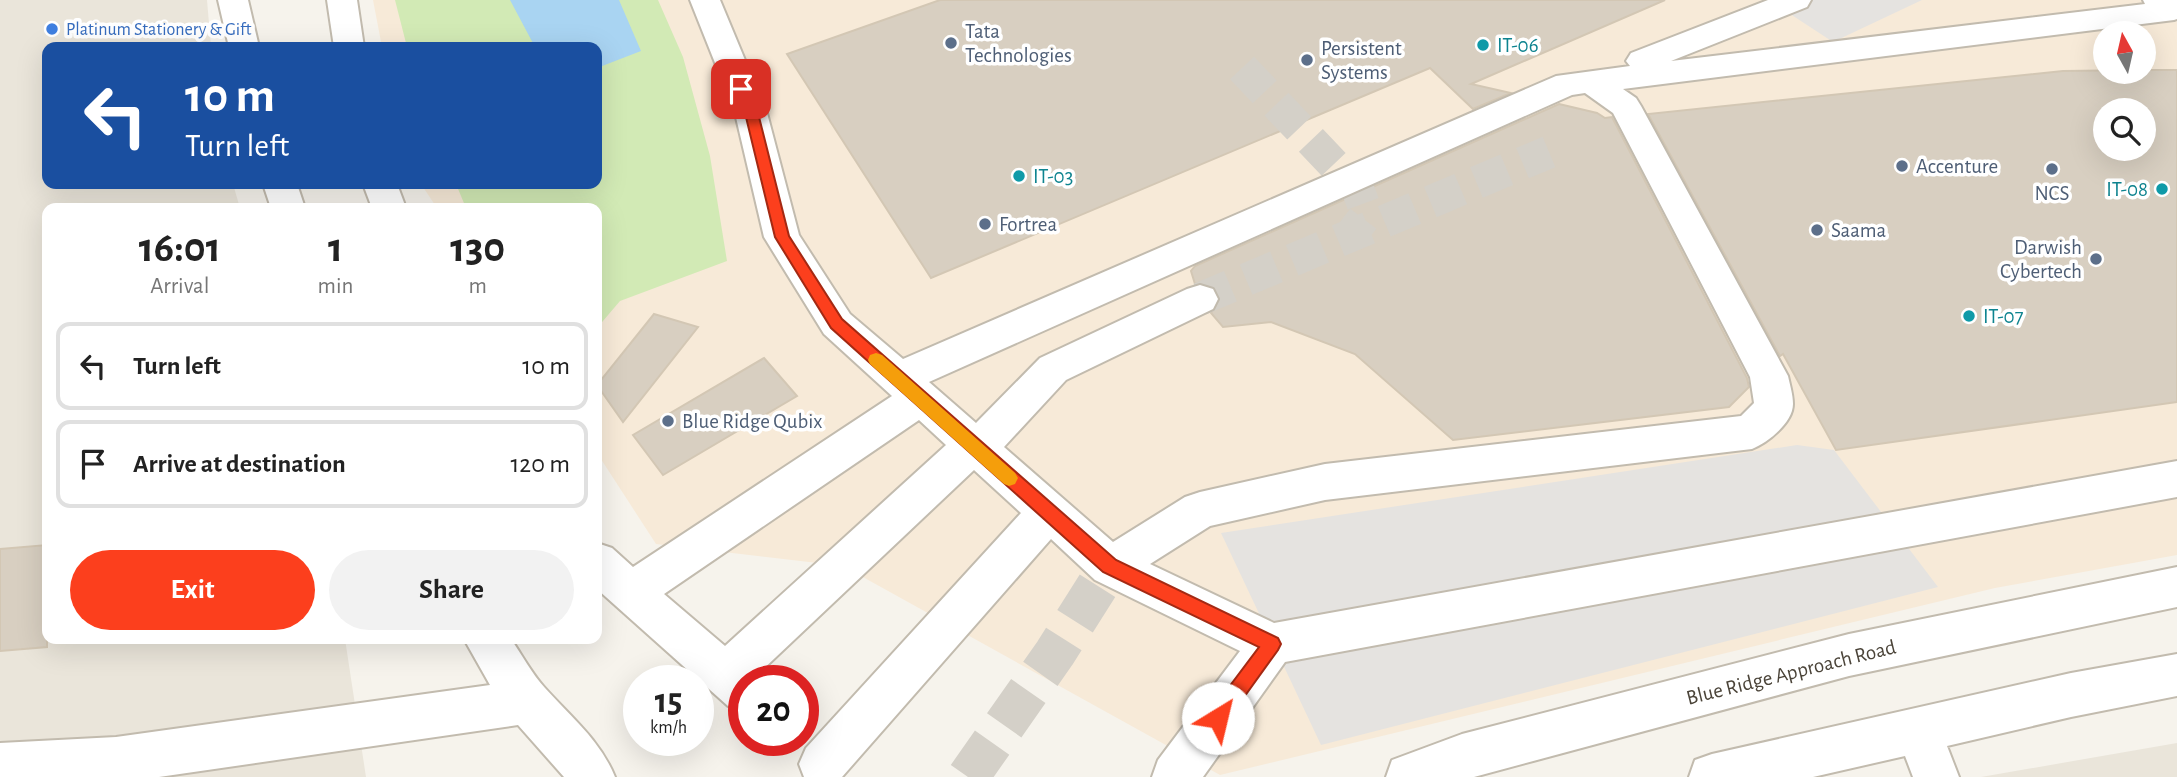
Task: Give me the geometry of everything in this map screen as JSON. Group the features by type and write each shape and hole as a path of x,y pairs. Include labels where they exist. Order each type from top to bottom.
{"street":[{"path":"233,0 243,42"},
{"path":"342,0 348,42"},
{"path":"705,0 751,113 782,237 836,324 1110,566 1272,644 2177,479"},
{"path":"1591,82 1796,0"},
{"path":"631,592 908,389 1567,84 2170,7"},
{"path":"1110,566 1200,510 1325,482 1752,432 1774,407 1769,376 1625,106 1591,82"},
{"path":"753,665 1053,369 1200,299"},
{"path":"819,760 1048,513"},
{"path":"602,566 728,677"},
{"name":"Blue Ridge Approach Road","path":"1409,777 1462,758 1849,655 2177,587"},
{"path":"489,644 527,702 573,749 592,777"},
{"path":"1175,777 1272,644"},
{"path":"1712,777 1917,729 2177,675"},
{"path":"0,766 116,760 527,702"},
{"path":"1917,729 1936,777"}],"shaded area":[{"path":"0,0 207,0 211,42 42,42 42,189 234,189 239,203 42,203 42,644 346,644 366,777 0,777"},
{"path":"373,0 2177,0 2177,555 1995,588 1220,775 843,566 656,544 602,461 602,203 434,203 424,189 602,189 602,42 381,42"},
{"path":"1769,0 1922,0 1833,42"},
{"path":"1797,445 1834,450 1938,587 1321,745 1221,533"},
{"path":"2177,743 2177,777 1981,777"}],"green space":[{"path":"395,0 658,0 683,57 710,156 727,261 620,301 602,322 602,203 464,203 458,189 602,189 602,42 406,42"}],"water":[{"path":"510,0 619,0 641,51 602,66 602,42 532,42"}],"building":[{"name":"IT-03","path":"940,0 1665,0 1471,84 1511,93 1473,109 1430,68 931,278 787,54"},
{"name":"IT-07","path":"2156,70 2177,70 2177,402 1836,450 1783,354 1780,356 1648,114 2063,71 2093,71 2093,84 2156,84"},
{"path":"1559,104 1597,113 1605,118 1612,117 1747,378 1749,387 1729,407 1453,440 1355,354 1271,322 1223,327 1211,313 1220,300 1215,288 1201,282 1195,284 1191,271 1195,266"},
{"path":"654,314 698,327 623,422 602,392 602,379"},
{"path":"764,358 797,396 663,475 633,435"},
{"path":"42,545 42,644 47,644 47,647 0,651 0,549"}],"tunnel":[{"path":"1242,68 1358,190 1367,214 1350,236"},
{"path":"1350,236 1549,152"},
{"path":"1200,299 1350,236"},
{"path":"968,777 1055,653 1110,566"}],"slow traffic":[{"path":"876,360 1009,478"}],"place":[{"name":"Platinum Stationery & Gift","path":"52,29"},
{"name":"Tata Technologies","path":"951,43"},
{"name":"IT-06","path":"1483,45"},
{"name":"Persistent Systems","path":"1307,60"},
{"name":"Accenture","path":"1902,166"},
{"name":"NCS","path":"2052,169"},
{"name":"IT-03","path":"1019,176"},
{"name":"IT-08","path":"2162,189"},
{"name":"Fortrea","path":"985,224"},
{"name":"Saama","path":"1817,230"},
{"name":"Darwish Cybertech","path":"2096,259"},
{"name":"IT-07","path":"1969,316"},
{"name":"Blue Ridge Qubix","path":"668,421"}],"route":[{"path":"741,89 751,113 782,237 836,324 1110,566 1272,644 1218,718"}]}
